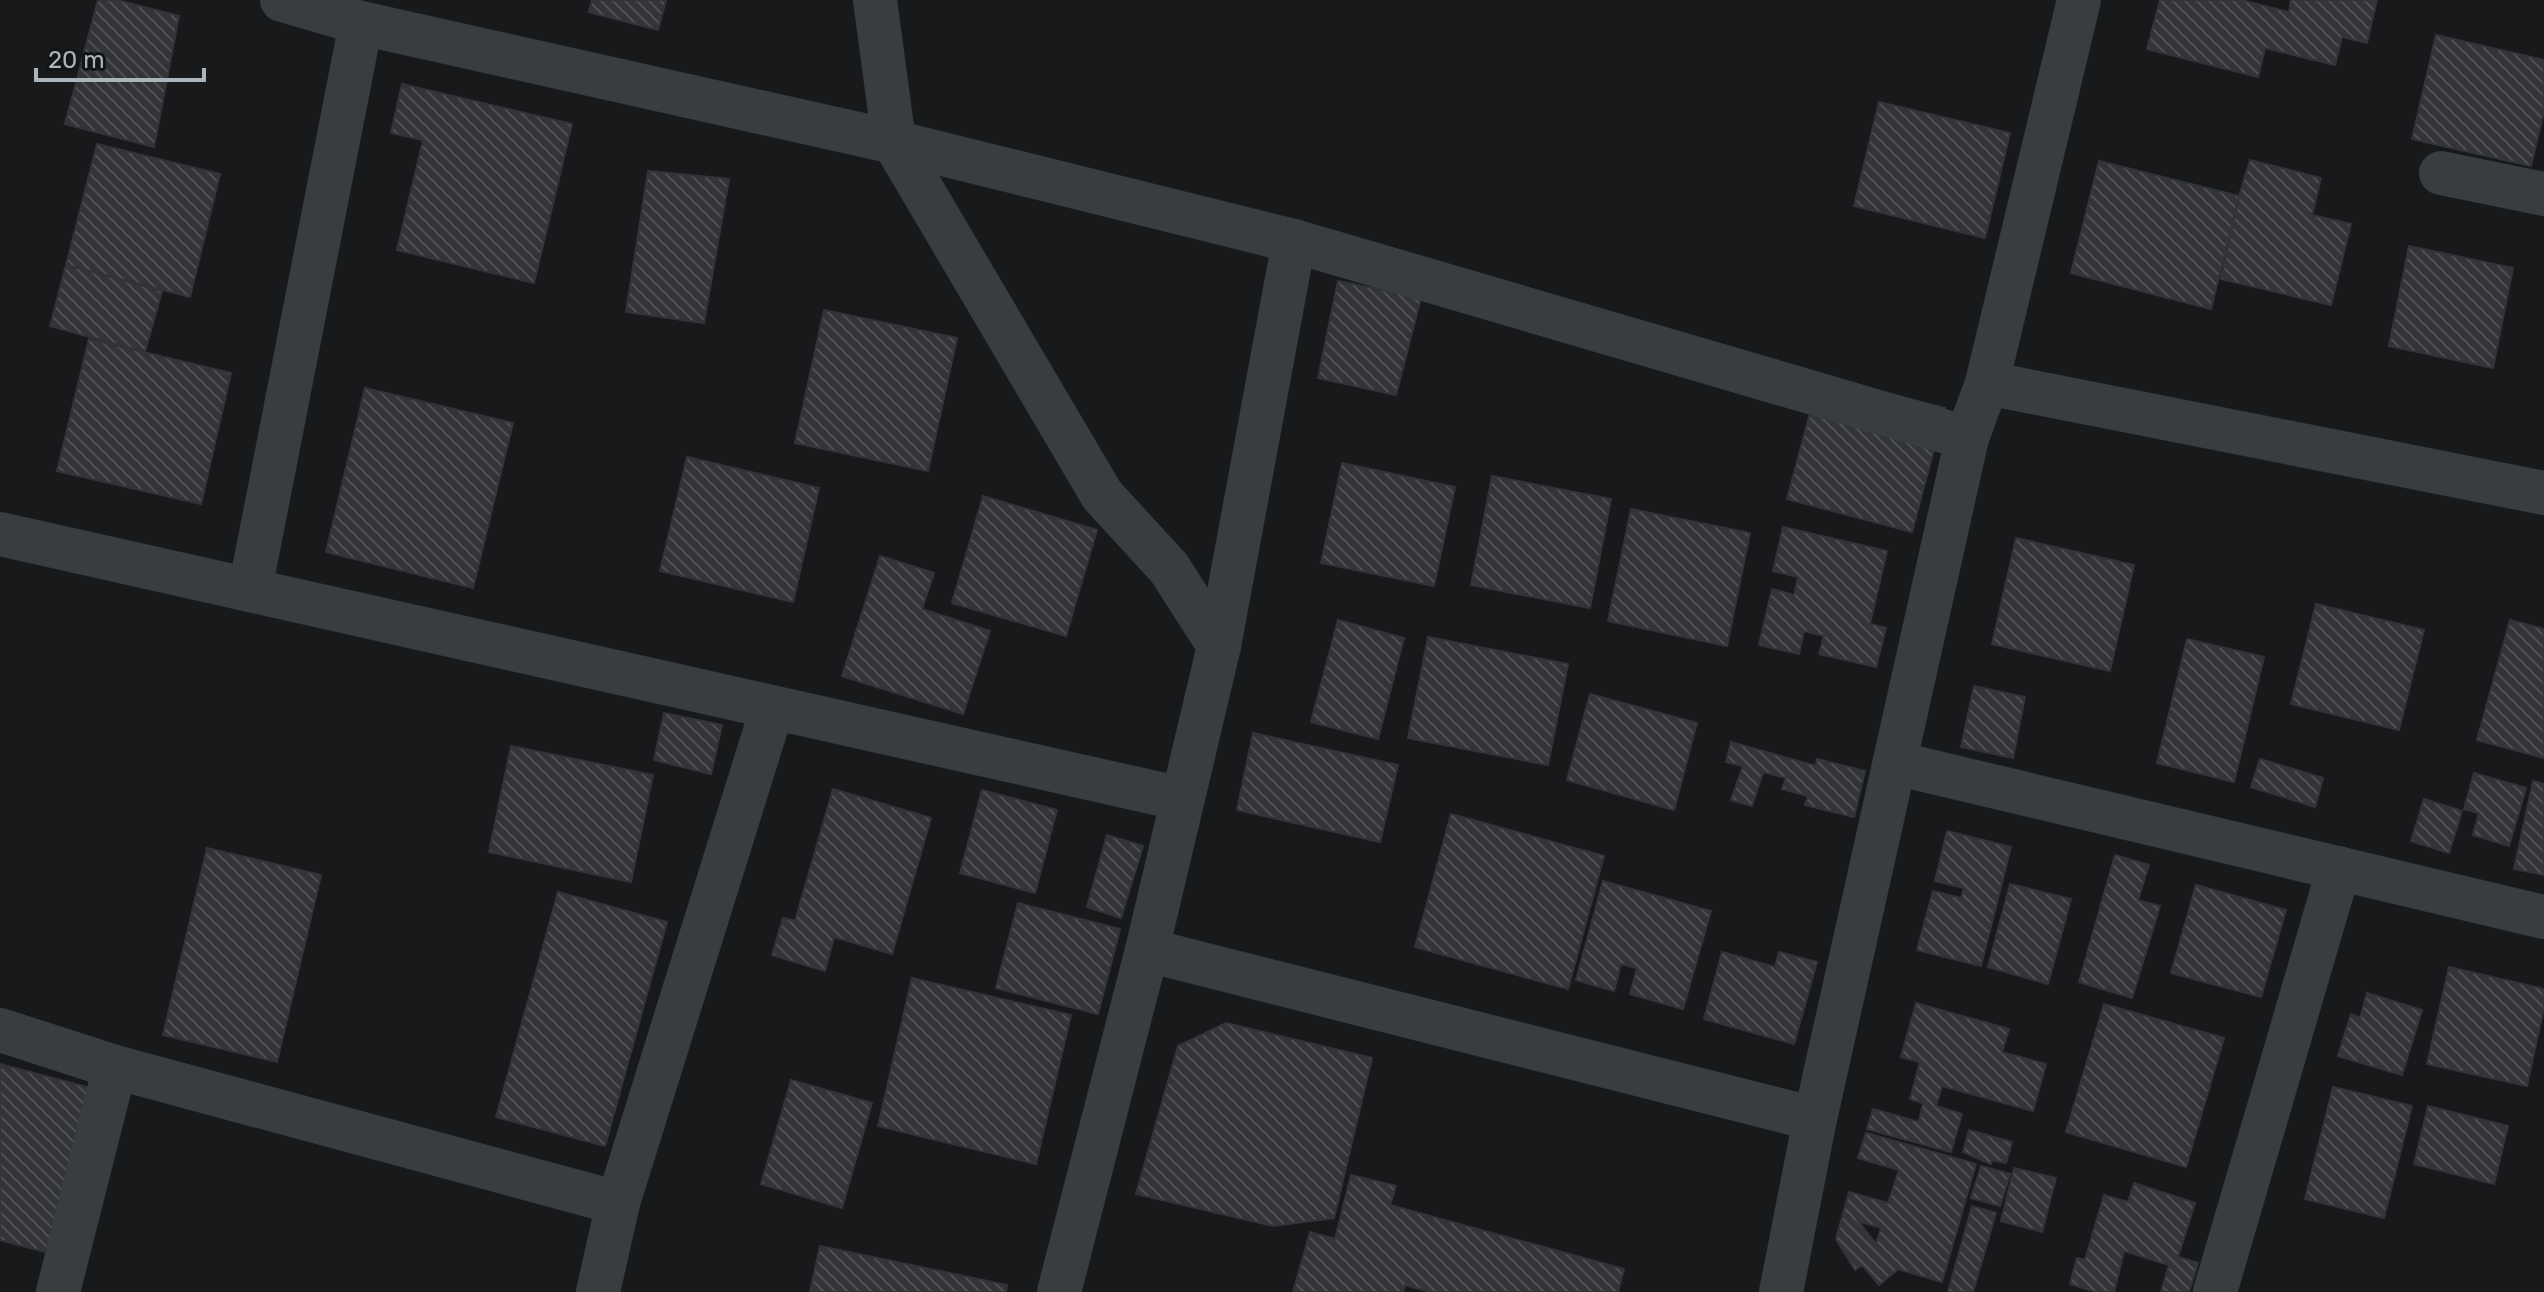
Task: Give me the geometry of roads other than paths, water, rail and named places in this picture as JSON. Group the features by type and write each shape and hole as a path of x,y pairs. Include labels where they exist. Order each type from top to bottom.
{"street":[{"path":"282,0 361,23 894,142 1294,241 1967,438"},
{"path":"875,0 894,142 1102,495 1169,568 1219,646"},
{"path":"1781,1292 1815,1119 1967,438 1987,383 2079,0"},
{"path":"250,590 361,23"},
{"path":"2441,173 2544,194"},
{"path":"1059,1292 1147,950 1219,646 1294,241"},
{"path":"1987,383 2544,493"},
{"path":"0,534 1182,799"},
{"path":"598,1292 618,1203 772,709"},
{"path":"1895,763 2544,917"},
{"path":"2215,1292 2339,868"},
{"path":"1147,950 1815,1119"},
{"path":"0,1030 115,1067 618,1203"},
{"path":"58,1292 115,1067"}]}
